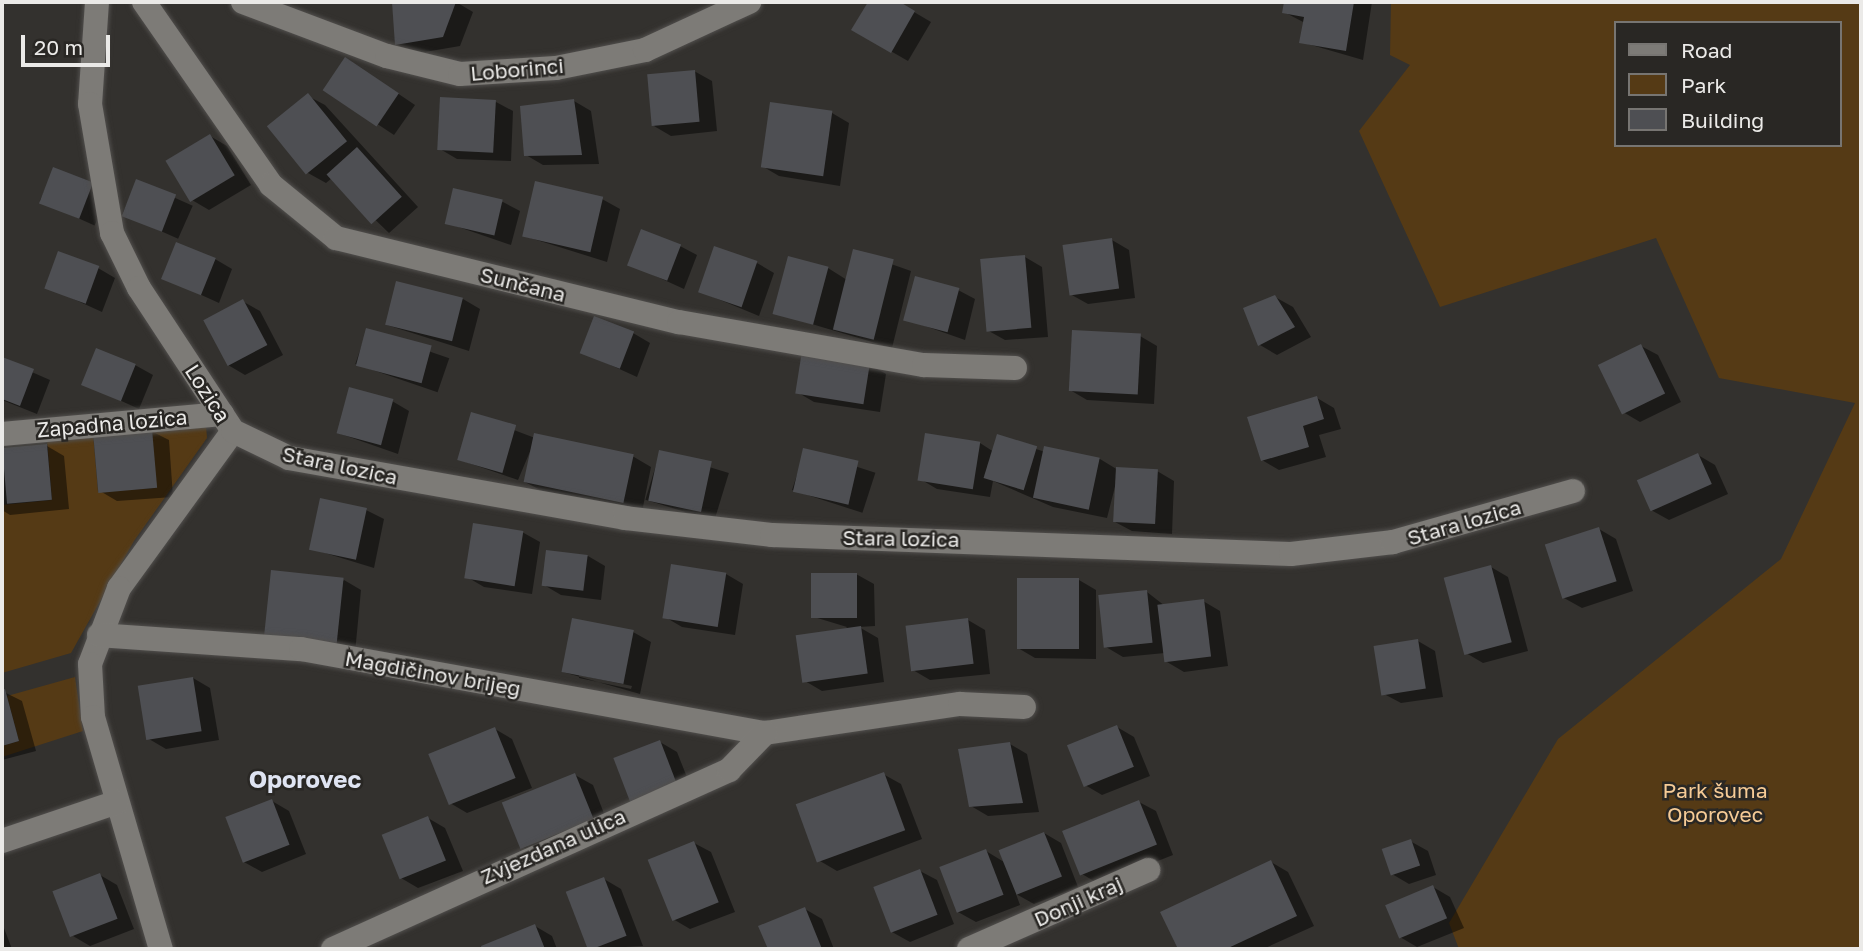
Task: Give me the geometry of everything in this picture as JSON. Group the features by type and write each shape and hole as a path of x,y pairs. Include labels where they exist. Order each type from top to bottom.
{"street":[{"name":"Lozica","path":"97,2 90,104 112,233 139,289 227,423 119,587 90,664 93,717 162,949"},
{"name":"Sunčana","path":"144,2 271,185 336,238 679,322 924,365 1015,368"},
{"name":"Loborinci","path":"243,2 387,56 460,74 556,68 645,50 749,2"},
{"name":"Zapadna lozica","path":"2,433 227,423"},
{"name":"Stara lozica","path":"227,423 289,458 625,518 772,535 1291,554 1393,542 1573,491"},
{"name":"Magdičinov brijeg","path":"99,635 301,649 765,733 960,704 1024,707"},
{"name":"Zvjezdana ulica","path":"334,949 729,770 765,733"},
{"path":"2,841 117,803"},
{"name":"Donji kraj","path":"969,949 1148,870"}],"green space":[{"name":"Park šuma Oporovec","path":"1391,2 1861,2 1861,949 1459,949 1449,923 1558,739 1781,559 1855,403 1719,378 1656,238 1440,307 1359,131 1410,65 1390,55"},
{"path":"206,425 207,438 134,541 71,653 2,673 2,505 52,500 47,439 93,434 98,492 156,488 152,429"},
{"path":"75,677 83,731 2,757 2,746 19,741 7,696"}],"building":[{"path":"392,2 456,2 443,37 395,45"},
{"path":"868,2 900,2 915,11 891,53 851,30"},
{"path":"1284,2 1354,2 1346,51 1299,43 1304,17 1282,13"},
{"path":"345,57 399,93 377,127 323,90"},
{"path":"695,70 700,122 652,126 647,74"},
{"path":"308,93 347,141 306,175 267,126"},
{"path":"440,97 496,100 493,153 437,150"},
{"path":"574,99 582,155 524,156 520,106"},
{"path":"770,102 832,111 823,176 761,167"},
{"path":"210,134 235,175 190,202 165,161"},
{"path":"357,147 402,197 371,224 327,174"},
{"path":"53,167 93,182 79,219 39,203"},
{"path":"136,179 176,194 162,232 122,216"},
{"path":"535,181 603,197 590,252 522,237"},
{"path":"453,188 503,199 494,236 445,224"},
{"path":"641,229 681,244 667,281 627,265"},
{"path":"1112,238 1119,289 1070,295 1062,245"},
{"path":"176,242 216,258 201,295 161,279"},
{"path":"714,246 757,261 742,307 698,292"},
{"path":"853,249 894,259 874,340 833,330"},
{"path":"58,251 99,266 86,304 44,289"},
{"path":"1025,255 1031,328 987,332 980,259"},
{"path":"788,256 829,267 813,325 772,314"},
{"path":"915,276 959,288 948,332 903,320"},
{"path":"396,281 463,298 452,341 385,325"},
{"path":"1275,295 1295,327 1258,346 1243,308"},
{"path":"243,299 267,345 228,366 203,320"},
{"path":"594,316 634,331 620,369 580,353"},
{"path":"366,328 432,346 422,383 356,366"},
{"path":"1072,330 1141,334 1138,395 1069,391"},
{"path":"1641,344 1665,393 1622,414 1598,365"},
{"path":"96,348 136,364 121,401 81,385"},
{"path":"802,351 870,362 863,404 795,393"},
{"path":"2,357 34,369 20,406 2,399"},
{"path":"349,387 393,399 381,445 337,433"},
{"path":"1317,396 1324,419 1303,426 1309,447 1261,461 1247,417"},
{"path":"471,412 516,425 502,473 457,460"},
{"path":"152,429 157,488 98,493 93,434"},
{"path":"534,433 634,454 623,503 524,482"},
{"path":"925,433 980,442 973,489 917,480"},
{"path":"997,434 1037,446 1024,490 984,478"},
{"path":"47,444 52,500 7,504 2,448"},
{"path":"1044,446 1100,458 1089,510 1033,498"},
{"path":"803,448 859,461 848,505 793,492"},
{"path":"659,450 712,461 701,512 648,501"},
{"path":"1698,453 1712,484 1651,511 1637,480"},
{"path":"1116,467 1158,469 1155,524 1113,522"},
{"path":"320,498 367,508 356,560 309,550"},
{"path":"473,523 523,531 515,586 464,578"},
{"path":"1599,527 1617,581 1562,599 1545,545"},
{"path":"546,550 588,555 583,591 542,586"},
{"path":"671,564 726,573 718,627 662,618"},
{"path":"1491,565 1512,642 1464,655 1444,578"},
{"path":"271,570 344,578 337,644 264,637"},
{"path":"811,573 857,573 857,618 811,618"},
{"path":"1017,578 1079,578 1079,649 1017,649"},
{"path":"1147,590 1153,643 1104,648 1098,595"},
{"path":"1204,599 1211,657 1164,662 1157,605"},
{"path":"572,618 634,630 623,684 562,672"},
{"path":"968,618 974,664 911,671 905,626"},
{"path":"861,626 868,674 802,683 796,635"},
{"path":"1418,639 1426,688 1381,695 1374,646"},
{"path":"193,677 202,731 146,740 138,686"},
{"path":"5,689 19,741 2,746 2,690"},
{"path":"1117,725 1134,767 1084,787 1067,745"},
{"path":"495,727 516,778 449,805 428,754"},
{"path":"660,740 678,786 631,804 613,758"},
{"path":"1010,742 1023,803 969,807 958,749"},
{"path":"884,772 905,830 817,862 796,804"},
{"path":"575,773 594,819 520,849 502,803"},
{"path":"272,799 290,845 243,863 225,817"},
{"path":"1139,800 1157,845 1080,876 1062,831"},
{"path":"428,816 446,861 400,879 382,835"},
{"path":"1044,832 1062,877 1017,895 999,850"},
{"path":"1411,839 1420,865 1391,876 1382,849"},
{"path":"694,841 719,902 672,921 648,860"},
{"path":"986,849 1004,895 957,913 939,867"},
{"path":"1271,860 1297,916 1226,949 1178,949 1160,912"},
{"path":"920,869 938,915 891,933 873,887"},
{"path":"100,873 118,919 70,937 52,891"},
{"path":"604,877 627,936 588,949 566,892"},
{"path":"1433,885 1447,918 1399,938 1385,905"},
{"path":"805,907 822,949 768,949 758,926"},
{"path":"535,924 545,949 482,949 481,946"}],"district":[{"name":"Oporovec","path":"305,779"}]}
